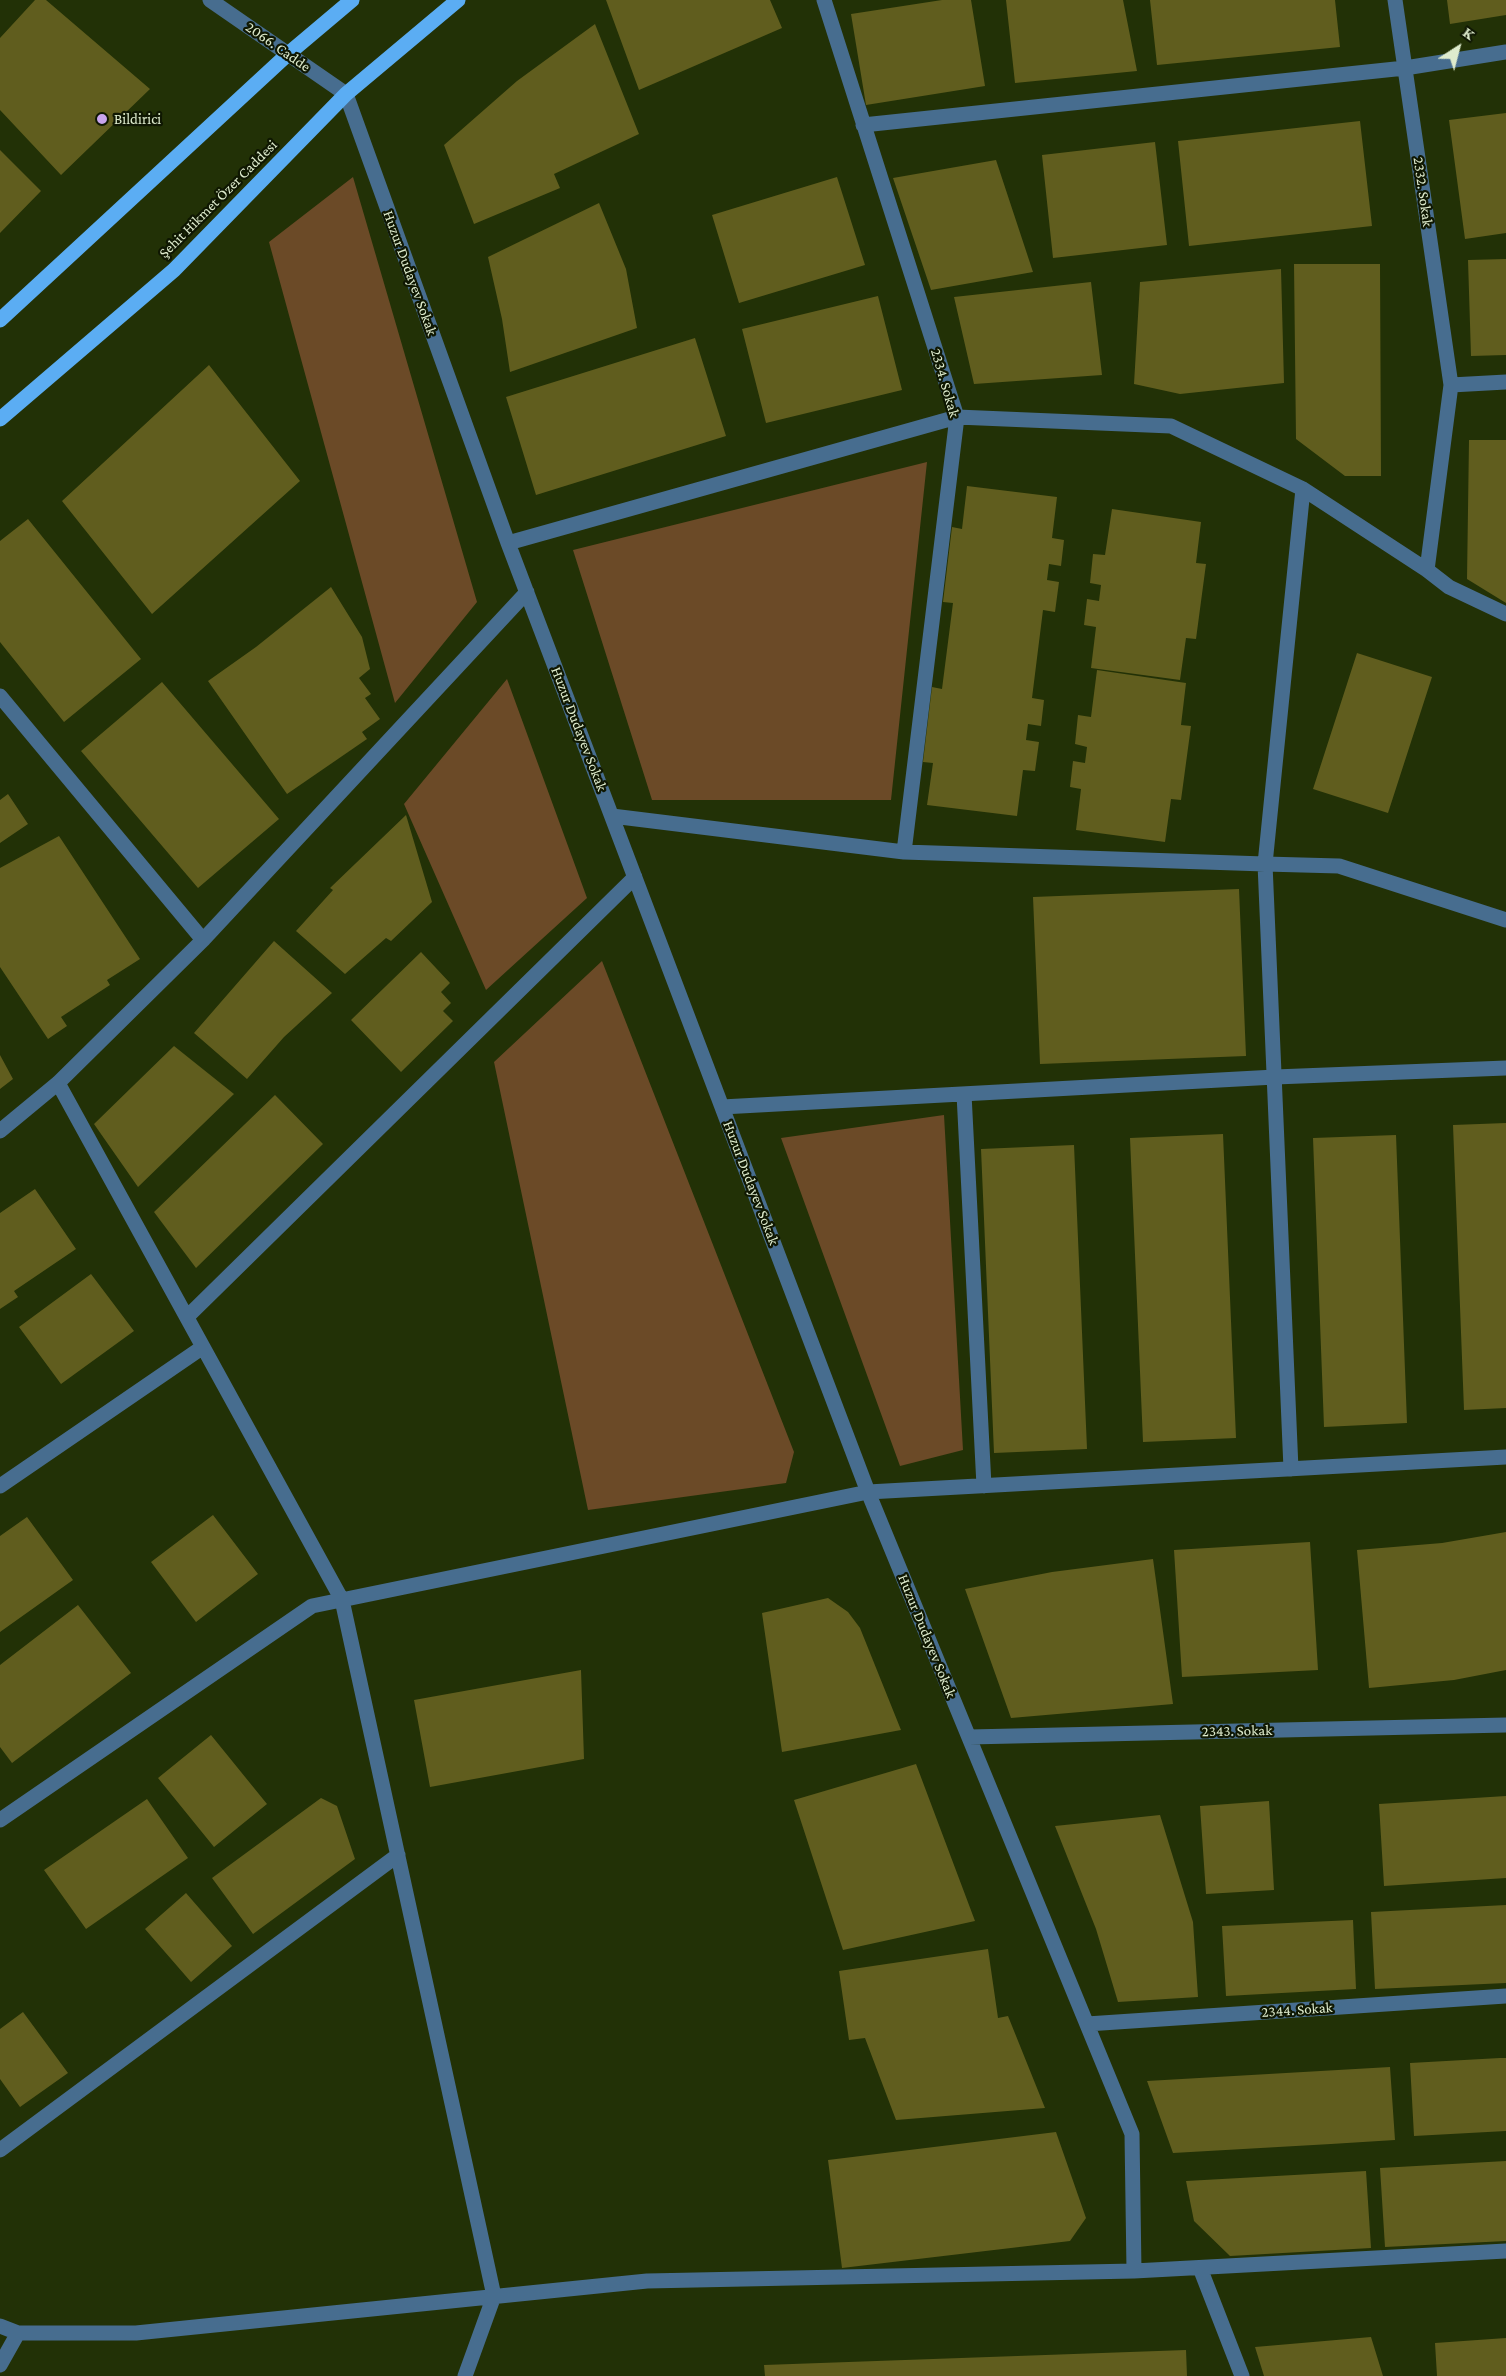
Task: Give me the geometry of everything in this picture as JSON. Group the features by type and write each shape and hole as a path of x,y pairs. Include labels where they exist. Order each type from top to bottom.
{"main road":[{"path":"0,320 288,54 352,0"},
{"name":"Şehit Hikmet Özer Caddesi","path":"0,419 174,270 346,94 458,0"}],"street":[{"name":"2066. Cadde","path":"210,0 346,94"},
{"name":"2334. Sokak","path":"824,0 957,417 904,852"},
{"name":"2332. Sokak","path":"1395,0 1451,385 1427,570"},
{"path":"863,125 1405,68 1506,52"},
{"name":"Huzur Dudayev Sokak","path":"346,94 508,543 868,1492 1132,2134 1134,2271"},
{"path":"1451,385 1506,382"},
{"path":"508,543 957,417 1171,426 1303,489 1427,570 1449,587 1506,614"},
{"path":"1291,1469 1265,864 1303,489"},
{"path":"0,1131 58,1083 203,940 527,592"},
{"path":"0,696 203,940"},
{"path":"612,816 904,852 1339,866 1506,920"},
{"path":"187,1317 635,877"},
{"path":"722,1107 1275,1077 1506,1068"},
{"path":"58,1083 342,1600 494,2296 465,2376"},
{"path":"964,1094 984,1486"},
{"path":"0,1486 203,1347"},
{"path":"0,1820 312,1606 868,1492 1506,1457"},
{"name":"2343. Sokak","path":"969,1737 1506,1725"},
{"path":"0,2150 398,1855"},
{"name":"2344. Sokak","path":"1087,2024 1506,1996"},
{"path":"0,2326 18,2333 136,2333 647,2281 1134,2271 1506,2251"},
{"path":"1200,2268 1242,2376"},
{"path":"0,2365 18,2333"}],"shaded area":[{"path":"353,177 477,602 395,703 269,242"},
{"path":"927,462 891,800 652,800 573,550"},
{"path":"507,679 587,898 486,990 404,804"},
{"path":"602,961 794,1452 786,1483 588,1510 494,1062"},
{"path":"944,1115 963,1450 900,1466 781,1138"}],"building":[{"path":"35,0 46,0 150,89 61,175 0,110 0,38"},
{"path":"606,0 770,0 782,28 639,90"},
{"path":"942,0 971,0 985,86 866,105 851,14"},
{"path":"1006,0 1123,0 1137,71 1015,83"},
{"path":"1150,0 1335,0 1340,47 1157,65"},
{"path":"1447,0 1506,0 1506,15 1450,24"},
{"path":"595,24 639,134 554,174 560,188 474,224 444,145 517,81"},
{"path":"1506,113 1506,233 1465,239 1449,120"},
{"path":"1360,121 1372,226 1189,246 1178,141"},
{"path":"1155,142 1167,245 1053,258 1042,155"},
{"path":"0,150 41,191 0,233"},
{"path":"996,160 1033,272 931,290 893,178"},
{"path":"837,177 865,265 739,303 712,215"},
{"path":"599,203 626,269 637,328 510,372 502,319 488,257"},
{"path":"1506,259 1506,355 1471,356 1468,260"},
{"path":"1294,264 1380,264 1381,476 1345,476 1296,439"},
{"path":"1281,269 1284,383 1180,394 1134,384 1140,282"},
{"path":"1091,282 1102,375 974,384 954,297"},
{"path":"878,296 902,390 766,423 742,329"},
{"path":"695,338 726,436 536,495 506,397"},
{"path":"209,365 300,481 152,614 62,501"},
{"path":"1469,440 1506,440 1506,603 1467,579"},
{"path":"967,486 1057,497 1052,538 1064,540 1061,566 1049,564 1047,580 1059,582 1055,612 1043,610 1032,698 1044,700 1041,726 1028,724 1026,740 1039,742 1035,771 1023,770 1017,816 927,805 933,763 923,762 932,687 942,689 953,603 943,602 952,527 962,529"},
{"path":"1112,509 1201,522 1196,563 1206,564 1196,639 1186,638 1180,680 1091,668 1096,627 1084,625 1087,599 1099,601 1101,585 1090,583 1093,554 1105,555"},
{"path":"28,519 141,659 64,722 0,642 0,541"},
{"path":"331,587 362,637 370,669 359,678 371,694 365,698 380,719 362,732 367,739 287,794 208,681 256,647"},
{"path":"1357,653 1432,677 1388,813 1313,789"},
{"path":"1097,670 1186,683 1181,725 1191,726 1181,800 1171,799 1165,842 1076,830 1081,789 1070,787 1073,761 1085,763 1087,747 1075,744 1078,715 1091,717"},
{"path":"162,682 279,819 198,888 81,751"},
{"path":"8,794 28,824 0,843 0,800"},
{"path":"406,815 432,902 391,941 386,938 345,974 296,931 333,890 330,888"},
{"path":"59,836 140,959 107,980 110,985 61,1017 67,1026 48,1039 0,967 0,868"},
{"path":"1239,889 1246,1056 1040,1064 1033,897"},
{"path":"274,941 332,993 284,1037 247,1079 194,1033"},
{"path":"421,952 450,983 441,992 451,1003 443,1011 453,1021 401,1072 351,1020"},
{"path":"174,1046 234,1094 138,1187 94,1124"},
{"path":"0,1055 13,1079 0,1089"},
{"path":"275,1095 323,1144 196,1268 154,1212"},
{"path":"1506,1123 1506,1408 1464,1410 1453,1125"},
{"path":"1223,1134 1236,1438 1143,1442 1130,1138"},
{"path":"1396,1135 1407,1423 1324,1427 1313,1138"},
{"path":"1074,1145 1087,1449 994,1453 981,1149"},
{"path":"35,1189 76,1249 14,1291 18,1297 0,1309 0,1213"},
{"path":"91,1274 134,1331 61,1384 19,1327"},
{"path":"213,1515 258,1574 196,1622 151,1562"},
{"path":"27,1517 73,1580 0,1632 0,1536"},
{"path":"1506,1532 1506,1670 1454,1680 1369,1688 1357,1550 1442,1543"},
{"path":"1310,1542 1318,1670 1182,1677 1174,1550"},
{"path":"1153,1559 1173,1704 1011,1718 965,1589 1052,1572"},
{"path":"828,1598 848,1612 860,1628 901,1730 782,1752 762,1613"},
{"path":"78,1605 131,1673 12,1763 0,1747 0,1665"},
{"path":"581,1670 584,1759 430,1787 414,1700"},
{"path":"211,1735 267,1804 214,1847 158,1778"},
{"path":"916,1764 975,1921 843,1950 794,1800"},
{"path":"1506,1796 1506,1878 1384,1886 1379,1804"},
{"path":"321,1798 337,1806 355,1859 253,1934 212,1878"},
{"path":"147,1799 188,1858 86,1929 44,1870"},
{"path":"1269,1801 1274,1890 1206,1894 1200,1806"},
{"path":"1160,1815 1193,1922 1198,1997 1118,2002 1096,1929 1055,1826"},
{"path":"186,1893 232,1946 191,1982 145,1929"},
{"path":"1506,1905 1506,1983 1375,1989 1371,1912"},
{"path":"1353,1920 1356,1989 1226,1996 1222,1926"},
{"path":"988,1949 998,2018 1008,2016 1045,2108 896,2120 865,2038 849,2040 839,1971"},
{"path":"23,2012 68,2073 20,2107 0,2079 0,2029"},
{"path":"1506,2058 1506,2131 1414,2136 1410,2063"},
{"path":"1390,2067 1395,2140 1331,2144 1173,2153 1147,2081"},
{"path":"1056,2132 1086,2218 1070,2241 842,2268 828,2160"},
{"path":"1506,2161 1506,2241 1385,2247 1380,2168"},
{"path":"1366,2171 1371,2248 1230,2256 1194,2221 1186,2181"},
{"path":"1371,2337 1383,2376 1264,2376 1255,2347"},
{"path":"1506,2338 1506,2376 1437,2376 1435,2343"},
{"path":"1186,2350 1187,2376 765,2376 764,2365"}],"place":[{"name":"Bildirici","path":"102,119"}]}
